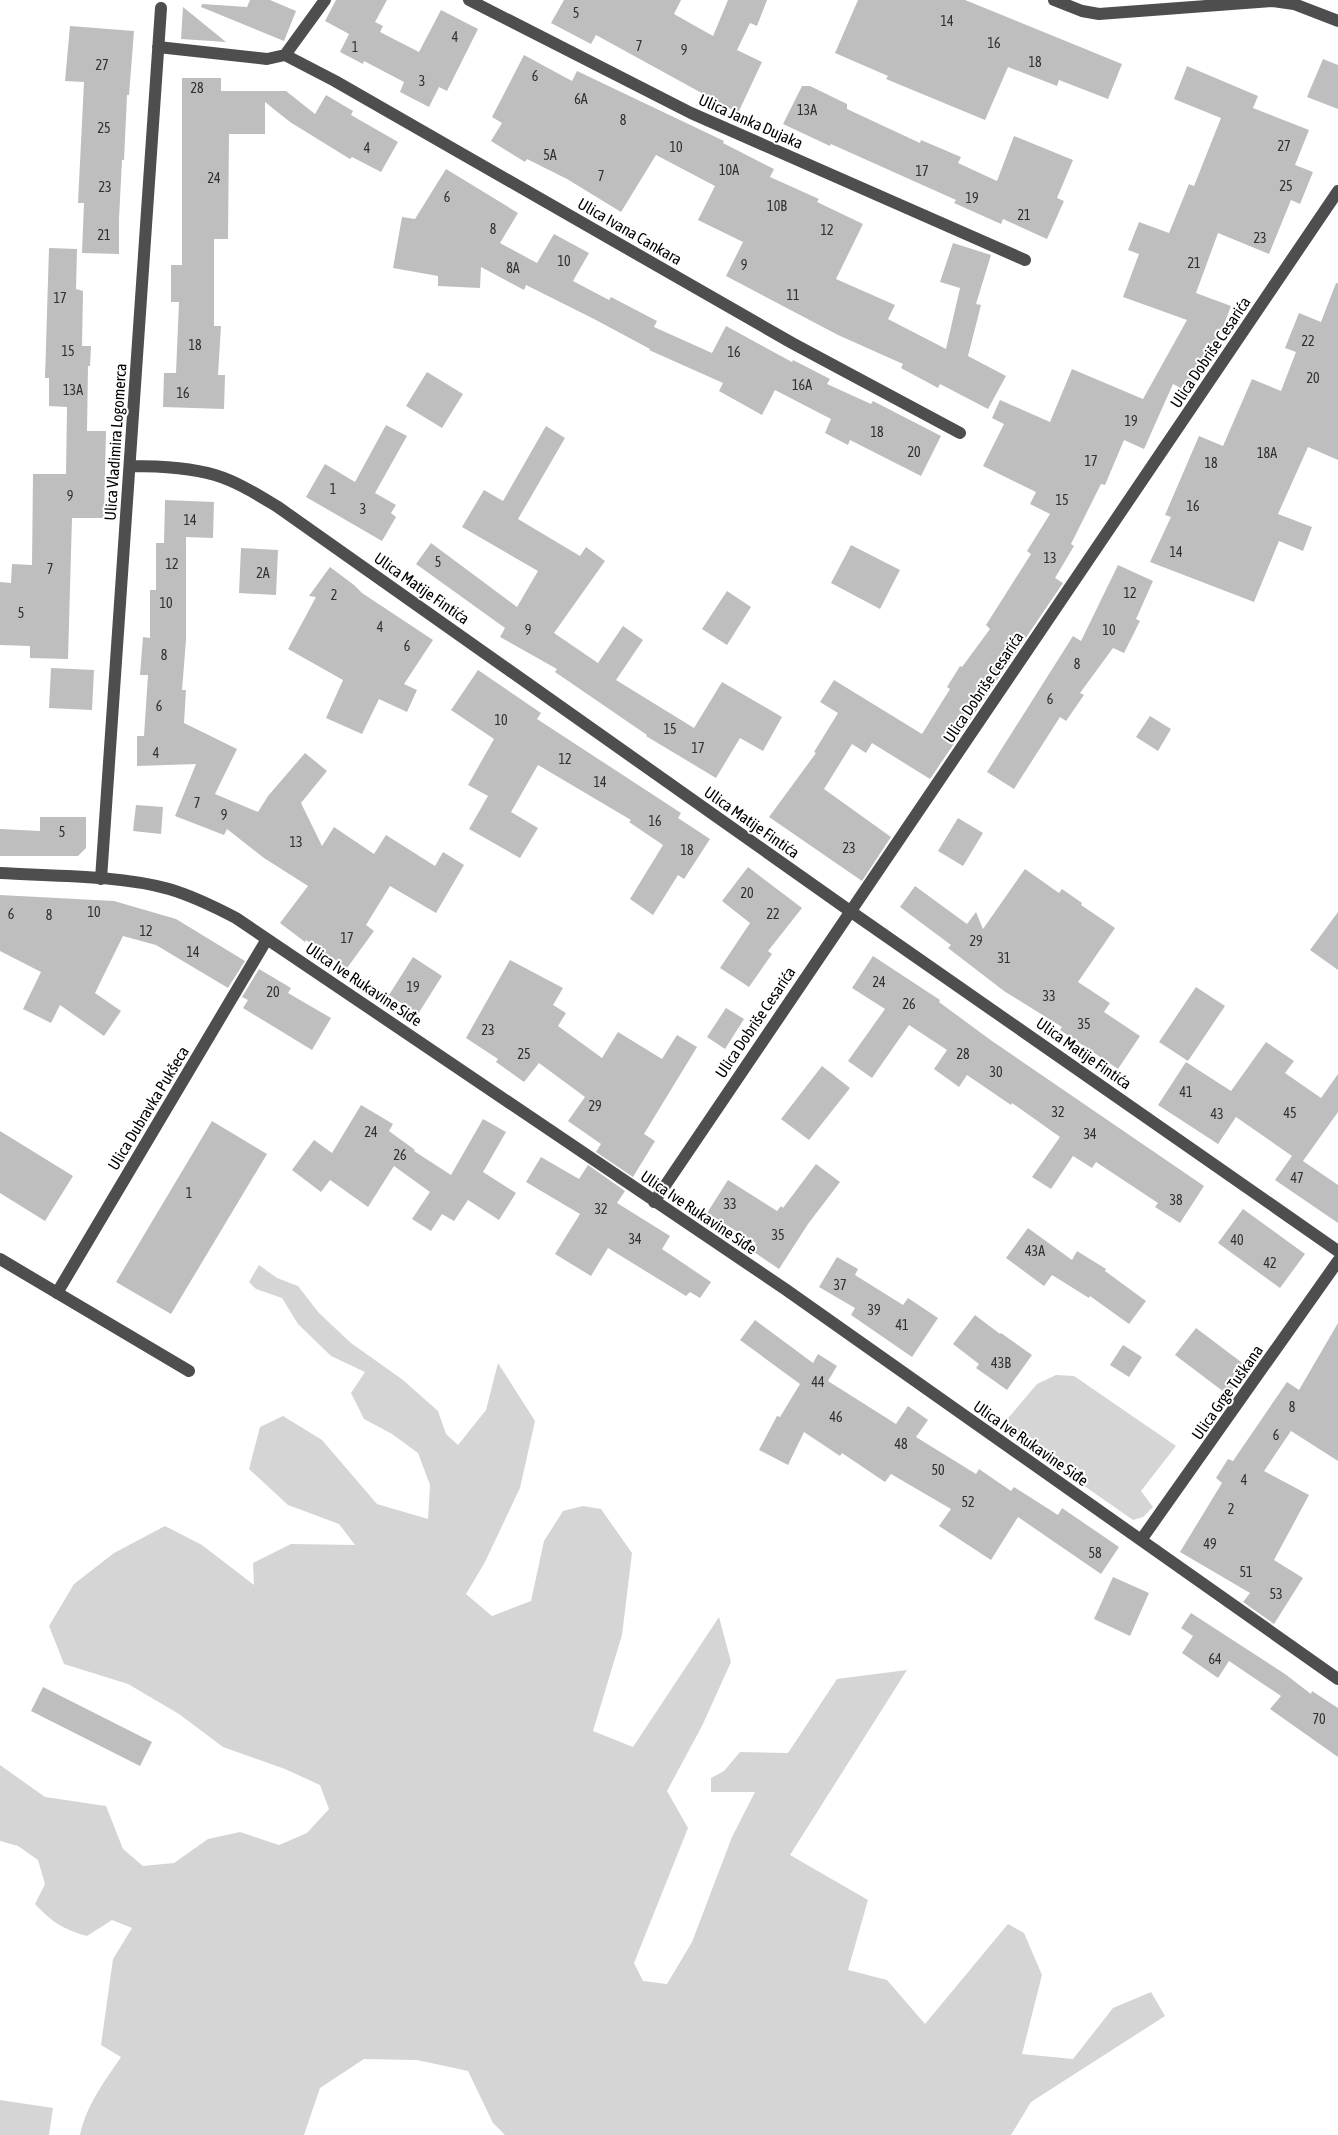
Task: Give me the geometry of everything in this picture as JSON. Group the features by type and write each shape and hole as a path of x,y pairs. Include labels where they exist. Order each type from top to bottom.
{"street":[{"path":"158,47 267,58 285,55 325,0"},
{"name":"Ulica Janka Dujaka","path":"469,0 691,113 1025,260"},
{"path":"1054,0 1082,11 1099,14 1273,0 1294,4 1338,21"},
{"name":"Ulica Vladimira Logomerca","path":"101,879 161,8"},
{"name":"Ulica Ivana Cankara","path":"285,55 344,86 792,343 960,433"},
{"name":"Ulica Dobriše Cesarića","path":"654,1202 1338,191"},
{"name":"Ulica Matije Fintića","path":"130,466 155,466 215,475 278,507 850,911 1338,1251"},
{"name":"Ulica Ive Rukavine Siđe","path":"0,872 101,879 149,885 183,894 218,908 267,939 785,1289 1338,1678"},
{"name":"Ulica Dubravka Pukšeca","path":"57,1293 267,939"},
{"path":"0,1259 190,1371"},
{"name":"Ulica Grge Tuškana","path":"1141,1540 1338,1261"}],"shaded area":[{"path":"259,1265 277,1278 298,1286 319,1313 351,1343 403,1380 438,1411 446,1434 458,1445 486,1410 498,1363 535,1421 520,1488 485,1562 466,1594 492,1616 531,1601 544,1541 563,1511 583,1506 601,1509 632,1553 622,1635 593,1731 633,1747 719,1617 731,1662 702,1726 667,1791 688,1828 634,1963 643,1981 667,1984 692,1942 732,1837 755,1792 711,1792 711,1778 724,1771 740,1752 788,1753 837,1679 907,1670 790,1855 868,1900 848,1970 887,1980 925,2024 1008,1924 1024,1933 1042,1975 1022,2054 1073,2059 1113,2008 1151,1992 1165,2016 1031,2102 1011,2135 505,2135 493,2123 468,2071 417,2060 364,2059 320,2088 304,2135 80,2135 91,2104 121,2057 101,2045 113,1959 132,1928 112,1920 87,1936 59,1925 35,1904 45,1884 38,1860 18,1846 0,1841 0,1765 45,1797 106,1806 123,1849 143,1866 174,1863 208,1839 240,1832 279,1845 307,1833 329,1809 320,1785 285,1769 223,1747 179,1714 128,1684 64,1664 49,1626 74,1584 114,1553 165,1526 202,1545 254,1585 253,1563 291,1544 355,1545 339,1524 288,1505 249,1469 260,1427 283,1416 322,1440 377,1504 428,1519 430,1485 418,1453 392,1434 364,1419 351,1393 365,1372 331,1356 298,1324 282,1298 256,1289 249,1282"},
{"path":"1056,1375 1074,1376 1176,1446 1141,1491 1153,1507 1143,1517 1133,1520 1007,1432 1005,1422 1037,1384"},
{"path":"0,2100 53,2108 49,2135 0,2135"}],"building":[{"path":"250,0 270,0 296,11 284,41 201,7 202,4 247,7"},
{"path":"336,0 387,0 375,22 383,26 380,32 419,52 441,10 478,29 447,91 439,87 429,107 400,92 404,82 364,61 363,64 340,52 349,34 325,21"},
{"path":"564,0 681,0 674,14 713,36 728,0 767,0 757,26 750,23 737,50 762,62 738,113 596,35 591,44 551,23"},
{"path":"858,0 965,0 1122,64 1108,99 1059,80 1057,86 1008,67 985,120 886,79 888,76 835,53"},
{"path":"183,7 226,42 181,39"},
{"path":"70,26 134,31 129,95 127,95 124,160 122,160 119,254 82,253 84,203 78,203 84,82 65,81"},
{"path":"524,55 572,81 577,71 724,141 723,143 774,169 770,177 819,199 817,202 863,224 836,279 895,305 888,319 946,349 960,288 940,282 953,243 991,255 976,304 981,305 968,356 1006,376 988,409 940,384 938,388 901,368 903,364 838,335 726,276 743,242 698,220 715,186 656,155 621,212 567,179 527,159 525,162 491,141 502,123 492,117"},
{"path":"1323,59 1338,65 1338,109 1307,97"},
{"path":"1187,66 1258,96 1253,108 1309,130 1295,165 1313,172 1300,204 1291,200 1269,254 1218,233 1196,293 1231,306 1214,351 1190,393 1173,384 1144,449 1124,440 1105,485 1101,484 1071,544 1074,546 1055,578 1063,583 930,779 872,743 866,753 852,744 824,789 891,837 862,881 769,817 816,753 814,752 838,713 820,702 834,680 922,734 950,689 947,687 960,666 962,667 990,629 986,625 1031,554 1027,551 1050,514 1030,504 1036,492 983,466 1004,424 992,418 1000,400 1050,422 1072,369 1143,399 1187,320 1123,297 1139,254 1128,250 1139,222 1169,233 1189,184 1194,186 1221,118 1174,99"},
{"path":"182,78 221,78 221,91 286,91 315,114 326,95 353,111 351,115 398,142 381,172 352,157 350,159 290,122 265,102 265,134 229,134 228,239 214,239 214,326 221,326 218,375 225,375 224,409 163,407 164,373 176,373 179,302 171,302 171,265 182,265"},
{"path":"802,86 810,86 847,104 847,109 920,143 921,140 961,157 958,163 997,181 1014,136 1073,160 1057,198 1064,201 1047,239 1003,219 1001,224 954,203 956,200 783,124"},
{"path":"446,169 518,213 500,243 537,263 554,234 589,253 573,281 609,300 611,297 657,321 654,327 712,353 726,326 792,362 793,360 830,379 827,384 871,404 873,401 941,436 921,476 850,440 848,445 825,433 831,419 775,390 762,415 719,391 723,383 649,350 594,319 526,285 524,290 481,267 480,288 438,286 438,276 393,268 402,217 415,219"},
{"path":"49,248 77,249 76,289 83,291 82,346 91,346 90,366 88,366 87,431 106,431 104,518 72,518 68,659 30,658 30,646 0,645 0,582 11,583 12,564 32,565 33,474 66,474 67,407 49,406 49,378 45,378"},
{"path":"1336,283 1338,283 1338,460 1308,447 1278,514 1312,527 1303,551 1279,541 1254,602 1150,562 1171,517 1165,515 1199,436 1223,446 1252,379 1281,391 1296,352 1285,348 1299,313 1321,322"},
{"path":"427,372 463,394 442,428 406,406"},
{"path":"386,425 407,436 375,493 396,505 391,513 396,517 382,541 306,497 325,464 355,482"},
{"path":"546,426 565,438 518,519 580,556 586,547 605,561 554,633 598,663 623,626 643,640 616,680 694,728 722,682 782,717 763,751 740,738 716,778 646,736 555,672 557,669 500,637 505,628 416,564 431,543 517,607 538,571 462,527 484,490 503,501"},
{"path":"165,500 214,502 213,538 186,537 186,640 182,690 186,690 184,723 237,749 215,794 258,812 268,796 305,753 327,771 301,803 322,846 334,827 374,854 386,835 435,866 443,852 464,865 436,913 390,886 366,925 374,931 347,968 306,940 305,942 280,923 308,886 264,858 227,829 224,835 175,816 196,764 137,766 137,736 144,736 148,675 140,675 143,637 150,638 150,590 156,590 156,543 164,543"},
{"path":"851,545 900,570 880,609 831,583"},
{"path":"241,548 278,550 276,595 239,593"},
{"path":"1118,565 1153,581 1136,619 1140,621 1124,653 1113,648 1080,693 1084,695 1066,721 1060,717 1014,789 987,772 1073,636 1081,641"},
{"path":"330,567 362,593 433,640 404,684 417,690 407,712 379,699 362,734 326,718 343,680 288,649 316,597 309,596"},
{"path":"727,591 751,607 727,645 702,629"},
{"path":"51,668 94,670 92,710 49,708"},
{"path":"478,670 541,713 537,719 681,813 678,818 710,839 684,879 678,875 653,915 630,899 663,845 629,822 631,820 538,765 511,812 538,828 520,858 469,829 488,796 468,785 494,739 451,710"},
{"path":"1150,716 1171,729 1158,751 1136,737"},
{"path":"136,805 163,807 161,834 133,831"},
{"path":"40,817 86,817 86,848 78,856 0,856 0,829 40,831"},
{"path":"958,818 983,833 963,866 938,851"},
{"path":"748,867 802,908 768,951 772,954 749,987 720,968 750,923 722,901"},
{"path":"1025,869 1059,893 1062,889 1082,903 1081,905 1115,928 1078,982 1110,1003 1104,1012 1140,1036 1118,1069 1060,1030 1062,1027 1004,991 948,948 951,945 900,907 915,886 967,924 976,912 983,929"},
{"path":"0,895 114,901 176,919 245,961 228,988 156,945 123,936 95,993 121,1011 104,1036 60,1005 51,1023 23,1009 41,972 0,951"},
{"path":"1338,912 1338,970 1310,950"},
{"path":"873,956 940,1000 939,1002 992,1041 1204,1186 1180,1223 1155,1207 1158,1203 1096,1162 1092,1168 1073,1156 1051,1189 1032,1177 1060,1137 1012,1103 1011,1105 967,1075 959,1087 934,1069 947,1050 909,1025 872,1078 848,1061 885,1009 852,988"},
{"path":"413,957 442,976 418,1014 389,995"},
{"path":"510,960 563,988 553,1005 566,1013 558,1026 602,1058 618,1032 662,1059 677,1035 697,1047 644,1134 655,1141 633,1177 596,1152 601,1144 568,1121 585,1097 539,1063 524,1082 496,1062 498,1059 466,1038"},
{"path":"259,969 291,988 288,993 331,1018 312,1050 243,1008 248,1000 242,997"},
{"path":"1196,987 1225,1006 1188,1061 1159,1042"},
{"path":"726,1008 744,1019 725,1049 707,1037"},
{"path":"1266,1042 1294,1061 1285,1073 1321,1098 1338,1074 1338,1112 1303,1161 1338,1185 1338,1223 1275,1180 1292,1156 1236,1117 1218,1144 1158,1105 1186,1062 1231,1091"},
{"path":"822,1066 850,1088 809,1140 781,1119"},
{"path":"361,1105 393,1124 389,1131 414,1151 451,1175 483,1119 506,1132 483,1172 516,1193 499,1220 468,1200 454,1221 442,1214 431,1231 412,1219 430,1192 394,1166 368,1207 330,1180 321,1192 292,1170 314,1140 332,1153"},
{"path":"212,1121 267,1154 171,1314 116,1282"},
{"path":"0,1131 73,1176 45,1221 0,1193"},
{"path":"541,1157 579,1179 588,1165 625,1191 617,1203 670,1236 662,1249 711,1282 700,1298 690,1292 686,1296 608,1248 591,1276 555,1254 580,1214 526,1182"},
{"path":"816,1164 840,1182 808,1224 779,1269 751,1250 756,1243 707,1213 728,1180 777,1211 781,1206 783,1208"},
{"path":"1243,1209 1305,1254 1280,1288 1218,1243"},
{"path":"1028,1228 1072,1260 1077,1251 1106,1269 1105,1271 1146,1301 1129,1324 1090,1296 1089,1298 1052,1275 1044,1286 1006,1258"},
{"path":"837,1257 858,1269 855,1275 903,1305 908,1298 938,1318 912,1357 851,1315 855,1308 819,1287"},
{"path":"975,1315 1032,1355 1007,1390 976,1368 979,1364 953,1344"},
{"path":"755,1320 813,1363 818,1354 837,1366 828,1381 896,1424 908,1406 928,1420 916,1437 976,1474 979,1469 1011,1491 1014,1487 1058,1515 1062,1508 1119,1547 1101,1574 1018,1517 991,1560 939,1526 951,1509 891,1474 885,1482 842,1453 840,1456 804,1432 788,1465 759,1450 777,1416 780,1417 800,1384 740,1340"},
{"path":"1338,1323 1338,1461 1291,1431 1264,1471 1309,1495 1274,1560 1303,1578 1274,1624 1243,1602 1250,1593 1180,1552 1222,1483 1216,1478 1228,1459 1233,1461 1287,1382 1299,1390"},
{"path":"1196,1328 1249,1368 1228,1395 1175,1355"},
{"path":"1123,1345 1142,1357 1129,1377 1110,1365"},
{"path":"1113,1577 1149,1593 1130,1636 1094,1619"},
{"path":"1191,1613 1285,1674 1311,1694 1312,1691 1338,1708 1338,1757 1270,1709 1281,1696 1229,1661 1218,1678 1182,1653 1193,1636 1181,1628"},
{"path":"43,1687 152,1742 140,1766 31,1711"}]}
